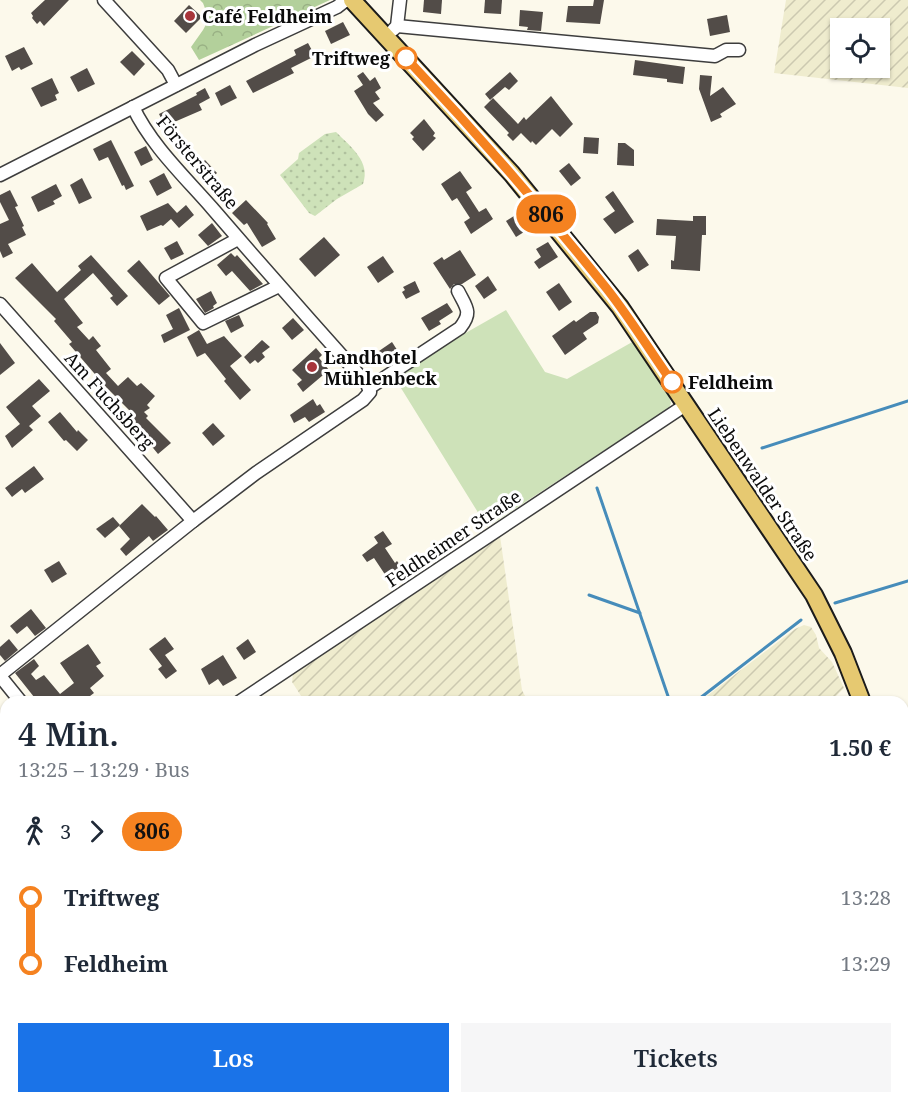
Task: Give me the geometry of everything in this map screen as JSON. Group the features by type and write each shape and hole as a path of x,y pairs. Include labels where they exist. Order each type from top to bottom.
{"main road":[{"name":"Liebenwalder Straße","path":"351,0 391,31 558,228 620,307 821,607 843,653 860,696"}],"street":[{"path":"104,0 168,70 176,85"},
{"path":"0,175 255,45 337,7 346,0"},
{"path":"400,0 391,31 715,56 726,50 739,50"},
{"name":"Försterstraße","path":"133,107 138,118 168,158 368,386"},
{"path":"238,239 166,278 203,323 279,285"},
{"path":"16,696 0,675 256,473 363,400 370,392 368,386 460,328 468,315 458,291"},
{"name":"Am Fuchsberg","path":"0,304 193,521"},
{"name":"Feldheimer Straße","path":"248,696 687,404"}],"shaded area":[{"path":"786,0 908,0 908,88 774,73"},
{"path":"500,536 522,690 525,696 301,696 292,682 293,674"},
{"path":"804,625 811,627 816,635 819,648 832,662 844,688 836,696 707,696 795,629"}],"green space":[{"path":"200,0 330,0 199,60 191,47 209,19"},
{"path":"336,132 362,162 365,176 363,184 337,199 315,216 309,213 280,175 298,159 299,153 325,134"},
{"path":"506,310 545,372 567,379 634,341 651,364 649,366 669,396 671,403 669,408 487,527 396,380 441,347"}],"building":[{"path":"45,0 69,0 44,26 40,21 37,24 31,13"},
{"path":"424,0 442,0 441,14 423,12"},
{"path":"485,0 502,0 501,14 484,13"},
{"path":"594,0 604,0 600,24 566,22 568,6 593,6"},
{"path":"189,5 202,17 186,33 174,21"},
{"path":"520,10 543,12 541,31 527,30 528,27 519,26"},
{"path":"727,15 730,32 710,36 707,19"},
{"path":"343,22 350,35 331,44 325,31"},
{"path":"308,43 315,56 291,68 294,73 253,93 246,81 296,55 294,50"},
{"path":"24,47 33,64 21,70 19,67 12,71 5,56"},
{"path":"132,51 145,64 134,76 120,62"},
{"path":"635,60 685,67 683,84 667,82 667,79 633,75"},
{"path":"87,68 95,84 78,92 70,77"},
{"path":"363,72 370,81 375,77 381,88 375,92 380,99 373,103 384,115 376,122 368,114 354,91 363,85 357,76"},
{"path":"510,72 518,81 509,90 505,87 490,100 485,94"},
{"path":"700,75 712,76 710,96 723,87 736,104 720,114 722,117 711,122 699,89"},
{"path":"52,78 59,93 55,95 57,100 41,107 31,88"},
{"path":"230,85 237,98 221,106 215,93"},
{"path":"205,88 210,98 199,104 202,110 165,126 159,114 197,95 196,93"},
{"path":"551,96 573,124 560,137 552,129 536,145 521,133 513,141 507,135 509,133 484,107 493,98 518,124 524,117 526,120"},
{"path":"424,119 435,133 433,136 436,138 423,151 412,139 414,137 410,133"},
{"path":"584,137 599,138 598,154 583,153"},
{"path":"111,140 134,186 126,190 108,157 99,161 93,149"},
{"path":"618,143 625,143 634,150 634,166 617,165"},
{"path":"146,146 153,160 141,166 134,152"},
{"path":"205,160 217,173 206,183 194,169"},
{"path":"569,163 581,178 571,186 559,171"},
{"path":"460,171 472,188 466,192 479,212 486,208 493,219 471,234 464,222 470,218 457,198 452,201 441,184"},
{"path":"164,173 172,188 157,196 149,181"},
{"path":"82,178 92,198 79,204 70,185"},
{"path":"56,184 62,196 53,201 55,204 38,212 31,197"},
{"path":"10,190 18,206 15,207 26,235 8,244 13,253 3,258 0,251 0,224 9,220 0,202 0,195"},
{"path":"613,191 634,222 615,234 603,219 615,211 605,197"},
{"path":"246,200 268,223 276,239 262,247 247,223 244,225 232,213"},
{"path":"168,203 177,213 186,205 194,215 179,228 171,219 163,226 147,231 140,216"},
{"path":"522,211 532,227 516,237 506,221"},
{"path":"693,216 706,216 706,235 702,235 700,271 671,269 676,236 656,235 657,219 693,221"},
{"path":"212,223 222,236 208,246 198,235"},
{"path":"324,237 340,255 315,277 299,259"},
{"path":"177,241 184,254 171,260 164,248"},
{"path":"548,242 558,257 539,269 534,262 541,257 536,249"},
{"path":"638,249 649,265 638,272 628,256"},
{"path":"460,250 476,275 462,284 454,284 450,289 433,263 442,257 444,260"},
{"path":"231,253 235,257 237,255 263,284 250,291 232,271 226,276 217,265"},
{"path":"91,255 128,296 117,306 110,298 113,296 93,273 64,299 83,323 77,327 89,340 93,336 101,346 96,350 111,369 106,373 118,386 128,377 137,386 141,383 155,396 147,405 150,408 144,412 148,416 146,418 171,443 158,454 127,416 131,412 69,344 72,342 54,321 56,319 15,278 32,263 57,292 81,270 78,266"},
{"path":"383,256 394,272 378,283 367,267"},
{"path":"139,260 170,296 159,305 127,271"},
{"path":"488,276 497,290 484,299 475,286"},
{"path":"415,281 420,292 406,299 402,292 405,290 403,287"},
{"path":"559,283 572,302 559,311 546,292"},
{"path":"211,291 217,303 213,306 214,308 205,313 196,299"},
{"path":"447,303 453,312 439,321 441,324 429,331 421,318"},
{"path":"179,308 190,330 164,343 161,335 173,329 166,315"},
{"path":"590,312 596,312 599,317 598,323 583,333 587,339 565,355 552,336"},
{"path":"239,315 244,326 231,333 225,321"},
{"path":"293,318 304,330 292,340 282,328"},
{"path":"199,330 207,344 224,336 242,356 230,366 251,390 240,400 205,353 197,357 187,337"},
{"path":"262,340 270,347 262,353 265,357 258,363 255,360 250,364 244,357"},
{"path":"392,342 401,356 388,365 379,351"},
{"path":"0,343 15,363 0,375"},
{"path":"316,348 322,355 319,358 329,370 303,392 297,384 302,380 292,370"},
{"path":"39,379 50,391 32,406 41,416 29,426 33,430 12,448 5,436 20,424 6,407"},
{"path":"313,399 317,406 320,404 325,412 309,422 305,417 294,423 290,415"},
{"path":"60,412 77,432 78,430 88,440 77,451 66,440 64,441 48,422"},
{"path":"213,423 225,436 213,446 202,433"},
{"path":"34,466 44,479 25,493 22,489 12,497 5,488"},
{"path":"142,504 168,530 153,541 149,536 126,556 120,549 130,539 119,526"},
{"path":"113,517 120,525 105,538 96,529"},
{"path":"383,531 392,544 385,548 395,563 397,561 405,572 390,582 374,558 367,562 362,555 378,543 374,537"},
{"path":"59,561 67,574 52,583 44,570"},
{"path":"31,609 46,628 35,636 27,626 17,634 10,626"},
{"path":"165,637 174,649 165,655 177,671 166,679 158,669 162,666 149,649"},
{"path":"9,639 18,650 5,661 0,655 0,647"},
{"path":"248,639 256,652 244,660 236,648"},
{"path":"88,644 101,663 96,666 104,676 90,688 94,693 90,696 33,696 15,673 34,659 39,666 31,674 36,680 44,675 60,694 74,683 60,663"},
{"path":"223,655 237,678 223,686 218,679 209,685 201,669"}],"waterway":[{"path":"762,448 908,401"},
{"path":"597,488 668,696"},
{"path":"835,603 908,581"},
{"path":"589,595 640,613"},
{"path":"703,696 801,620"}],"bus line":[{"name":"806","path":"406,58 558,228 607,289 672,382"}],"place":[{"name":"Café Feldheim","path":"190,16"},
{"name":"Triftweg","path":"406,58"},
{"name":"Landhotel Mühlenbeck","path":"312,367"},
{"name":"Feldheim","path":"672,382"}]}
